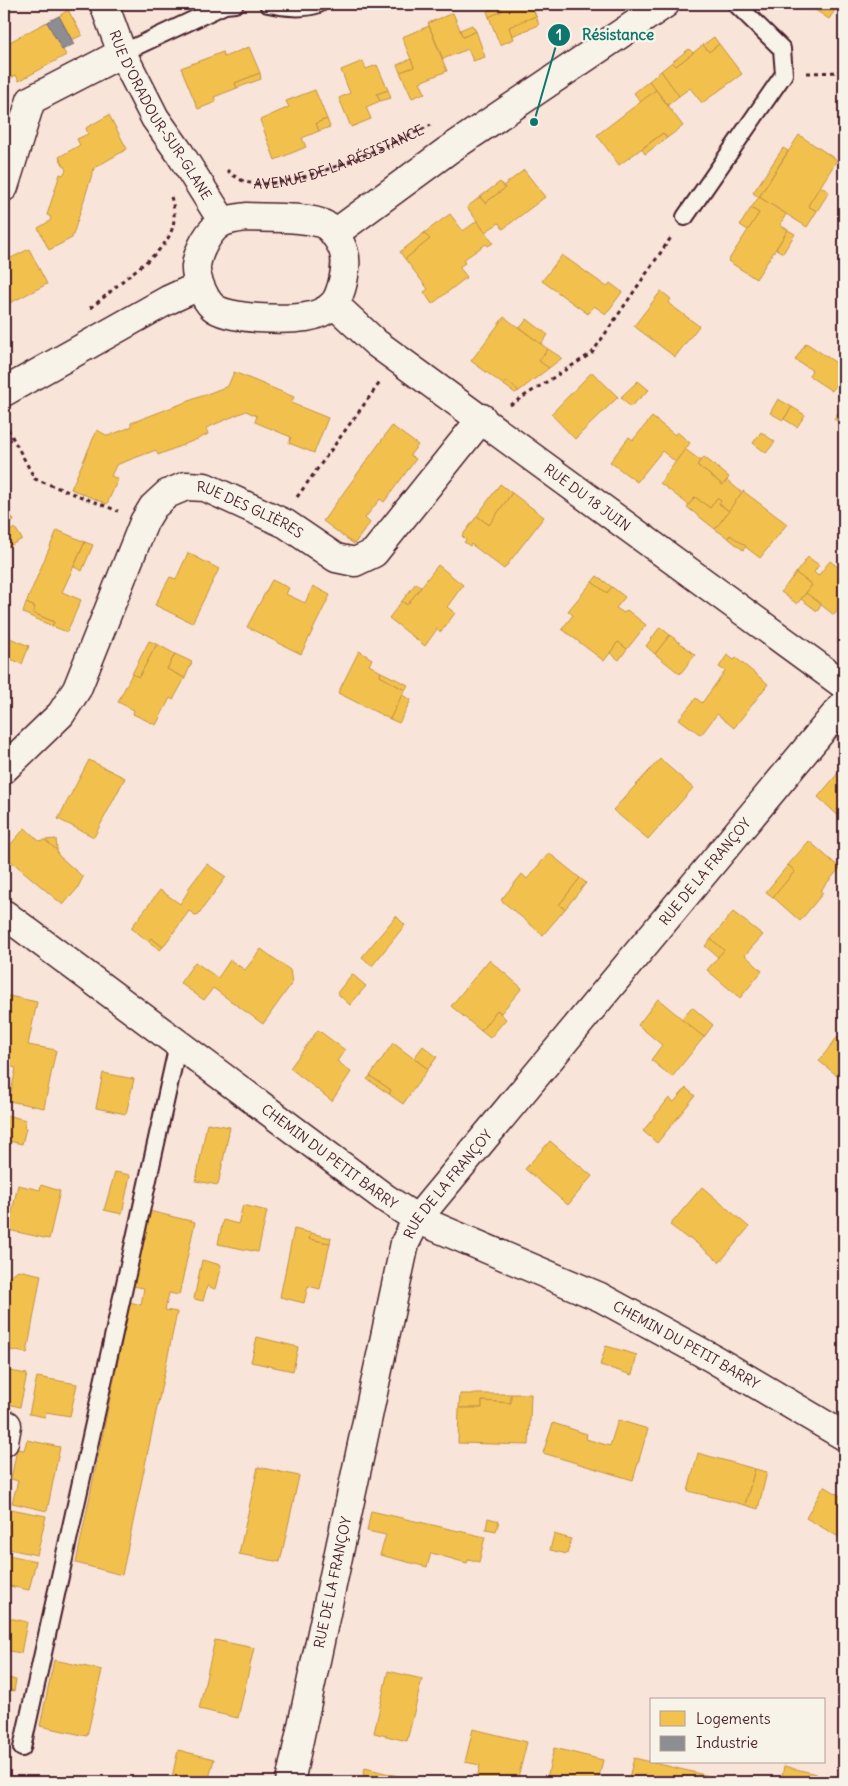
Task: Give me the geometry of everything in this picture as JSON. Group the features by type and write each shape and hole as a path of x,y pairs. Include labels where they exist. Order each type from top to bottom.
{"street":[{"name":"RUE D'ORADOUR-SUR-GLANE","path":"104,4 122,53 155,118 223,222"},
{"path":"334,234 447,151 665,4"},
{"path":"4,187 31,100 122,53"},
{"path":"246,217 298,219 325,225 334,234 345,254 343,285 334,304 315,316 260,318 235,316 213,308 199,286 196,266 205,239 223,222 246,217"},
{"path":"4,392 168,300 199,286"},
{"name":"RUE DU 18 JUIN","path":"334,304 376,342 844,685"},
{"name":"RUE DES GLIÈRES","path":"7,758 61,714 77,689 144,522 153,507 167,494 186,486 205,487 286,524 336,558 355,562 374,553 482,418"},
{"name":"RUE DE LA FRANÇOY","path":"290,1782 405,1243 417,1219 844,704"},
{"name":"CHEMIN DU PETIT BARRY","path":"4,914 385,1198 417,1219 600,1297 712,1358 844,1436"},
{"path":"4,1424 7,1425 4,1442"}],"lane":[{"path":"122,53 225,5 235,4"},
{"path":"268,4 284,8 319,4"},
{"path":"685,217 784,74 782,49 736,4"},
{"path":"22,1748 178,1044"}],"path":[{"path":"4,8 12,4"},
{"path":"784,74 844,72"},
{"name":"AVENUE DE LA RÉSISTANCE","path":"223,165 227,171 245,182 263,184 310,176 389,144 438,121"},
{"path":"85,311 160,250 169,237 174,226 175,211 168,191"},
{"path":"482,418 504,409 592,353 685,217"},
{"path":"296,498 386,374"},
{"path":"4,422 35,479 144,522"}],"building: Logements":[{"path":"499,4 531,4 536,16 509,27 514,39 500,45 489,17 502,11"},
{"path":"806,4 839,4 829,19"},
{"path":"499,6 502,11 489,17 487,11"},
{"path":"68,10 82,35 72,40 59,16"},
{"path":"453,13 463,37 476,31 485,57 473,61 468,49 443,59 428,23"},
{"path":"536,16 539,25 512,36 509,27"},
{"path":"47,22 66,55 19,81 16,75 5,81 4,87 4,45"},
{"path":"472,25 476,31 463,37 460,30"},
{"path":"429,26 447,71 420,82 425,93 412,98 400,72 414,67 402,37"},
{"path":"714,37 719,44 709,52 703,45"},
{"path":"719,44 742,74 702,103 690,88 679,96 661,71 672,62 676,66 703,45 709,52"},
{"path":"249,47 260,73 235,83 237,88 214,97 216,102 198,109 181,68 223,52 224,57"},
{"path":"689,49 693,53 676,66 672,62"},
{"path":"411,59 414,67 400,72 397,65"},
{"path":"363,61 366,69 377,65 388,90 377,94 380,101 366,107 371,119 351,127 339,98 350,93 341,70"},
{"path":"661,71 679,96 668,105 649,81"},
{"path":"260,73 261,79 237,88 235,83"},
{"path":"649,81 656,90 641,102 634,93"},
{"path":"315,90 327,119 316,123 319,131 302,138 306,147 275,160 260,120 289,107 286,101"},
{"path":"388,90 391,98 380,101 377,94"},
{"path":"656,90 683,126 667,138 663,133 619,165 597,135"},
{"path":"109,115 127,149 94,168 72,238 49,250 38,228 50,221 51,217 47,215 60,174 63,175 66,170 59,157 80,145 77,139 88,134 86,128"},
{"path":"327,119 330,127 319,131 316,123"},
{"path":"663,133 667,138 645,154 642,149"},
{"path":"799,135 837,160 808,206 817,211 807,227 759,197"},
{"path":"783,148 788,151 759,197 753,193"},
{"path":"524,170 545,197 503,229 499,223 485,232 467,207 480,197 485,203"},
{"path":"500,182 505,188 485,203 480,197"},
{"path":"820,186 829,192 817,211 808,206"},
{"path":"759,197 786,214 780,225 788,230 756,279 728,261 759,213 751,208"},
{"path":"751,208 759,213 748,230 740,225"},
{"path":"450,214 463,231 477,221 493,243 488,246 486,244 463,260 465,263 459,267 467,277 432,304 424,292 428,289 405,259 430,239 424,233"},
{"path":"788,230 795,234 783,253 776,249"},
{"path":"424,233 430,239 405,259 400,252"},
{"path":"29,249 47,284 4,306 4,269 7,267 5,261"},
{"path":"562,255 607,287 610,283 622,292 606,314 594,306 588,314 542,281"},
{"path":"661,291 671,299 668,303 699,326 675,357 634,326"},
{"path":"504,317 548,349 539,361 549,368 519,391 506,381 504,385 471,361"},
{"path":"527,319 548,335 541,344 520,328"},
{"path":"806,343 844,368 844,373 832,391 809,376 812,370 795,360"},
{"path":"548,349 562,358 549,368 539,361"},
{"path":"234,372 294,397 291,403 328,418 314,453 289,443 291,437 255,422 257,416 246,411 206,428 208,434 200,438 158,455 156,450 116,465 111,476 118,479 107,504 71,489 97,430 108,436 131,427 131,423 228,386"},
{"path":"592,372 618,397 575,439 551,414"},
{"path":"506,381 519,391 515,393 504,385"},
{"path":"638,381 649,390 630,407 621,397"},
{"path":"778,399 792,407 783,420 770,413"},
{"path":"844,406 844,425 834,419"},
{"path":"792,407 805,415 797,427 784,419"},
{"path":"652,417 675,435 677,432 690,443 676,462 662,451 637,482 610,462 629,437 633,440"},
{"path":"392,426 418,445 410,455 416,459 384,502 380,499 365,518 370,523 354,544 323,521"},
{"path":"761,432 775,442 766,453 753,443"},
{"path":"685,449 701,461 697,465 723,485 727,480 742,493 729,511 719,504 721,501 717,498 710,508 695,497 689,505 660,483"},
{"path":"704,457 729,477 723,485 697,465"},
{"path":"500,484 512,493 489,525 477,516"},
{"path":"743,491 787,524 760,558 730,535 728,538 715,529"},
{"path":"512,493 544,517 504,569 471,544 470,546 464,542 466,540 462,536 477,516 489,525"},
{"path":"695,497 710,508 717,498 721,501 719,504 729,511 715,529 687,507"},
{"path":"7,508 14,521 4,526 4,510"},
{"path":"15,528 22,539 4,549 4,534"},
{"path":"57,530 85,542 62,592 81,600 67,632 52,626 54,622 33,613 35,607 26,603"},
{"path":"730,535 746,546 743,550 728,538"},
{"path":"85,542 93,545 82,571 74,567"},
{"path":"188,553 219,569 192,623 155,605 170,577 176,579"},
{"path":"808,557 819,565 814,572 818,576 830,561 844,572 844,612 839,609 834,615 806,593 812,585 796,573"},
{"path":"438,565 463,585 447,607 455,613 441,632 437,629 425,646 389,618 402,601 407,605"},
{"path":"796,573 812,585 797,604 781,592"},
{"path":"597,576 612,587 607,593 592,582"},
{"path":"272,580 289,588 286,594 305,603 313,586 330,595 301,654 247,627"},
{"path":"592,582 607,593 612,587 625,597 616,608 624,613 627,610 646,625 627,649 618,642 604,661 562,629 573,615 568,611"},
{"path":"416,583 421,587 407,605 402,601"},
{"path":"806,593 821,604 817,611 801,599"},
{"path":"26,603 35,607 33,613 54,622 52,626 23,613"},
{"path":"660,627 670,635 655,654 646,646"},
{"path":"670,635 695,655 680,674 655,654"},
{"path":"5,636 29,646 22,664 4,656"},
{"path":"149,641 157,644 139,677 132,674"},
{"path":"618,642 627,649 619,660 610,653"},
{"path":"157,644 175,654 167,669 185,678 173,700 170,698 156,725 133,714 134,710 118,702 132,674 139,677"},
{"path":"359,651 372,659 369,665 381,672 380,676 405,690 390,719 338,693"},
{"path":"175,654 192,662 185,678 167,669"},
{"path":"727,655 734,660 736,658 768,684 734,728 717,714 701,735 679,719 696,698 702,703 725,671 719,667"},
{"path":"381,672 408,685 405,690 380,676"},
{"path":"402,695 411,700 399,723 390,719"},
{"path":"660,759 693,788 648,839 613,810"},
{"path":"89,760 125,778 94,837 58,819"},
{"path":"844,766 844,821 818,797"},
{"path":"25,828 39,841 45,840 57,850 58,855 83,877 77,889 63,905 4,855 4,852"},
{"path":"56,839 57,850 45,840"},
{"path":"809,841 840,868 820,891 823,893 800,921 773,897 795,871 788,865"},
{"path":"549,853 580,878 559,905 565,909 543,935 501,900 522,874 527,879"},
{"path":"207,864 226,877 197,916 189,911 163,947 151,938 148,941 131,928 160,890 180,904 188,889"},
{"path":"788,865 795,871 773,897 766,892"},
{"path":"580,878 586,883 565,909 559,905"},
{"path":"733,912 763,935 745,955 762,971 740,998 707,970 724,950 711,939"},
{"path":"396,916 405,925 372,966 362,957"},
{"path":"151,938 163,947 160,950 148,941"},
{"path":"711,939 724,950 718,957 705,946"},
{"path":"261,949 290,970 292,983 263,1024 213,988 204,1000 180,983 195,962 218,978 230,960 245,970"},
{"path":"489,960 522,988 501,1013 497,1010 481,1031 451,1006"},
{"path":"352,974 366,986 350,1005 337,993"},
{"path":"4,995 37,1002 28,1045 56,1050 44,1108 9,1101 16,1068 4,1065"},
{"path":"658,999 704,1037 672,1077 651,1060 662,1045 638,1025"},
{"path":"692,1007 713,1025 704,1037 681,1019"},
{"path":"497,1010 506,1019 490,1038 481,1031"},
{"path":"318,1030 345,1050 337,1061 351,1072 332,1101 290,1068"},
{"path":"838,1036 844,1041 844,1081 819,1061"},
{"path":"393,1043 428,1069 403,1104 389,1094 391,1090 370,1076"},
{"path":"423,1046 437,1057 428,1069 414,1058"},
{"path":"103,1073 134,1079 126,1114 96,1108"},
{"path":"370,1076 391,1090 389,1094 367,1079"},
{"path":"686,1088 695,1096 657,1143 643,1131 669,1098 674,1102"},
{"path":"6,1115 26,1120 22,1144 4,1140"},
{"path":"207,1123 230,1127 218,1185 196,1181"},
{"path":"550,1141 592,1176 568,1205 525,1169"},
{"path":"115,1172 130,1175 122,1214 104,1210"},
{"path":"18,1185 40,1190 41,1185 60,1191 49,1239 8,1230"},
{"path":"702,1187 749,1227 720,1262 670,1225"},
{"path":"243,1205 267,1211 258,1252 218,1244 223,1220 238,1224"},
{"path":"149,1211 195,1222 179,1295 169,1293 165,1310 177,1312 122,1575 76,1563 130,1302 141,1305 144,1288 133,1286"},
{"path":"294,1229 311,1233 309,1239 330,1243 320,1289 308,1286 304,1303 280,1297"},
{"path":"311,1233 331,1238 330,1243 309,1239"},
{"path":"202,1260 221,1265 215,1289 207,1286 203,1301 194,1299"},
{"path":"18,1270 41,1275 27,1353 4,1349 5,1280"},
{"path":"257,1337 298,1347 293,1371 251,1362"},
{"path":"606,1346 637,1355 632,1375 600,1365"},
{"path":"4,1370 27,1374 20,1407 4,1403"},
{"path":"37,1377 77,1384 70,1416 46,1412 45,1417 29,1414"},
{"path":"460,1394 511,1394 511,1403 482,1401 482,1408 459,1408"},
{"path":"511,1394 531,1394 529,1445 458,1443 459,1408 482,1408 482,1401 511,1403"},
{"path":"618,1420 648,1429 633,1480 543,1453 553,1423 587,1434 586,1439 610,1446"},
{"path":"27,1440 60,1447 47,1511 12,1503 18,1481 11,1479 17,1449 24,1450"},
{"path":"698,1453 755,1469 745,1505 688,1491"},
{"path":"258,1467 299,1476 280,1562 239,1554"},
{"path":"755,1469 767,1472 758,1509 745,1505"},
{"path":"824,1486 844,1498 844,1540 806,1518"},
{"path":"6,1508 46,1516 37,1555 4,1548 9,1524 4,1522"},
{"path":"371,1511 485,1537 479,1562 469,1559 467,1563 431,1553 427,1567 380,1555 386,1535 367,1531"},
{"path":"488,1518 499,1521 496,1531 486,1529"},
{"path":"554,1534 571,1539 567,1554 550,1550"},
{"path":"4,1554 36,1561 29,1590 4,1585"},
{"path":"4,1610 6,1611 5,1617 27,1622 21,1653 4,1650"},
{"path":"215,1640 254,1648 238,1718 199,1709"},
{"path":"54,1660 102,1670 87,1736 40,1726"},
{"path":"388,1671 422,1679 407,1741 374,1733"},
{"path":"4,1677 16,1680 14,1691 4,1688"},
{"path":"473,1729 527,1742 517,1782 476,1782 480,1765 465,1762"},
{"path":"554,1748 603,1760 598,1782 546,1782"},
{"path":"178,1750 214,1759 208,1782 171,1782"},
{"path":"634,1758 650,1762 650,1764 659,1764 709,1776 708,1782 628,1782"},
{"path":"784,1766 816,1774 814,1782 781,1782"},
{"path":"365,1768 422,1782 362,1782"},
{"path":"749,1776 779,1782 748,1781"}],"building: Industrie":[{"path":"59,16 74,44 62,50 47,22"}],"place":[{"name":"Résistance","path":"534,122"}]}
